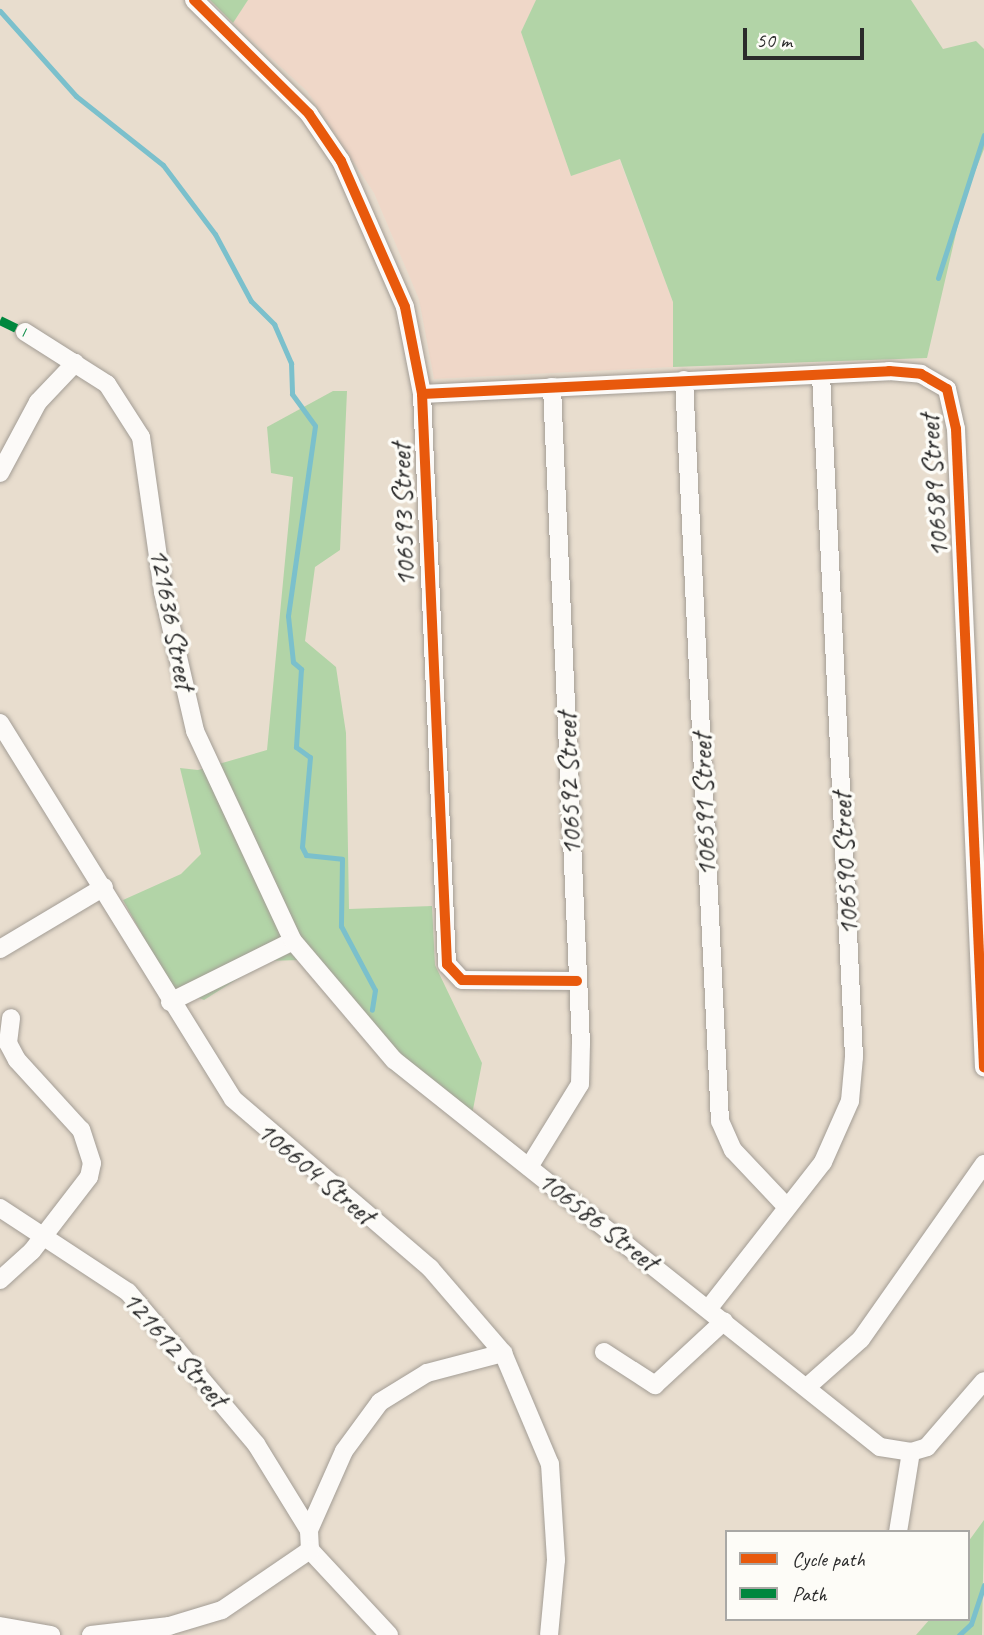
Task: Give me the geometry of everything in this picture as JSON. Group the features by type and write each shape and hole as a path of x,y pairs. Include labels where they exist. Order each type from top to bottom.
{"street":[{"name":"106593 Street","path":"194,0 281,80 341,161 405,307 422,394 447,964 462,980 577,981"},
{"name":"121636 Street","path":"25,331 107,383 141,437 163,592 195,731 293,941"},
{"path":"0,473 38,402 75,363"},
{"name":"106589 Street","path":"422,394 821,375 921,374 939,381 953,403 984,1068"},
{"name":"106590 Street","path":"709,1308 838,1137 850,1101 854,1056 821,375"},
{"name":"106591 Street","path":"684,380 720,1121 733,1150 786,1206"},
{"name":"106592 Street","path":"529,1167 580,1084 552,387"},
{"name":"106604 Street","path":"0,723 104,887 170,1002 247,1115 430,1268 503,1353 550,1464 556,1560 549,1635"},
{"path":"0,949 104,887"},
{"path":"170,1002 293,941"},
{"name":"106586 Street","path":"293,941 394,1060 709,1308 880,1447 911,1452"},
{"path":"0,1280 42,1237 89,1177 92,1163 81,1130 17,1060 8,1043 11,1018"},
{"path":"807,1387 861,1339 984,1164"},
{"name":"121612 Street","path":"0,1208 42,1237 106,1273 188,1358 256,1444 309,1530"},
{"path":"604,1352 655,1385 724,1321"},
{"path":"388,1635 310,1550 309,1530 344,1451 380,1402 427,1373 503,1353"},
{"path":"898,1530 911,1452 941,1437 984,1381"},
{"path":"91,1635 133,1634 222,1610 310,1550"},
{"path":"0,1626 51,1635"}],"shaded area":[{"path":"248,0 536,0 521,32 571,176 619,159 673,302 673,367 434,379 419,299 374,193 307,91 233,23"}],"green space":[{"path":"210,0 248,0 233,23"},
{"path":"536,0 911,0 943,49 976,41 984,49 984,149 964,199 927,358 673,367 673,302 620,159 571,176 521,32"},
{"path":"333,391 347,391 340,550 315,567 305,641 336,667 346,733 349,909 432,906 435,965 482,1063 469,1130 388,1067 300,960 266,961 204,1000 171,987 123,900 181,874 201,854 180,768 198,770 267,750 293,477 271,473 267,427"},
{"path":"984,1520 982,1635 916,1635 928,1621 970,1621 970,1539"}],"waterway":[{"path":"0,11 76,96 163,165 215,234 251,301 274,324 291,363 292,394 315,426 288,616 293,662 301,669 296,747 310,757 302,847 306,855 342,859 341,926 375,990 372,1010"},
{"path":"938,278 984,135"},
{"path":"959,1635 971,1624 984,1585"}],"marked path":[{"path":"0,320 25,332"}],"cycle path":[{"path":"194,0 309,114 341,161 405,307 422,394 447,964 462,980 577,981"},
{"path":"422,394 889,371 921,374 947,389 956,429 984,1067"}]}
